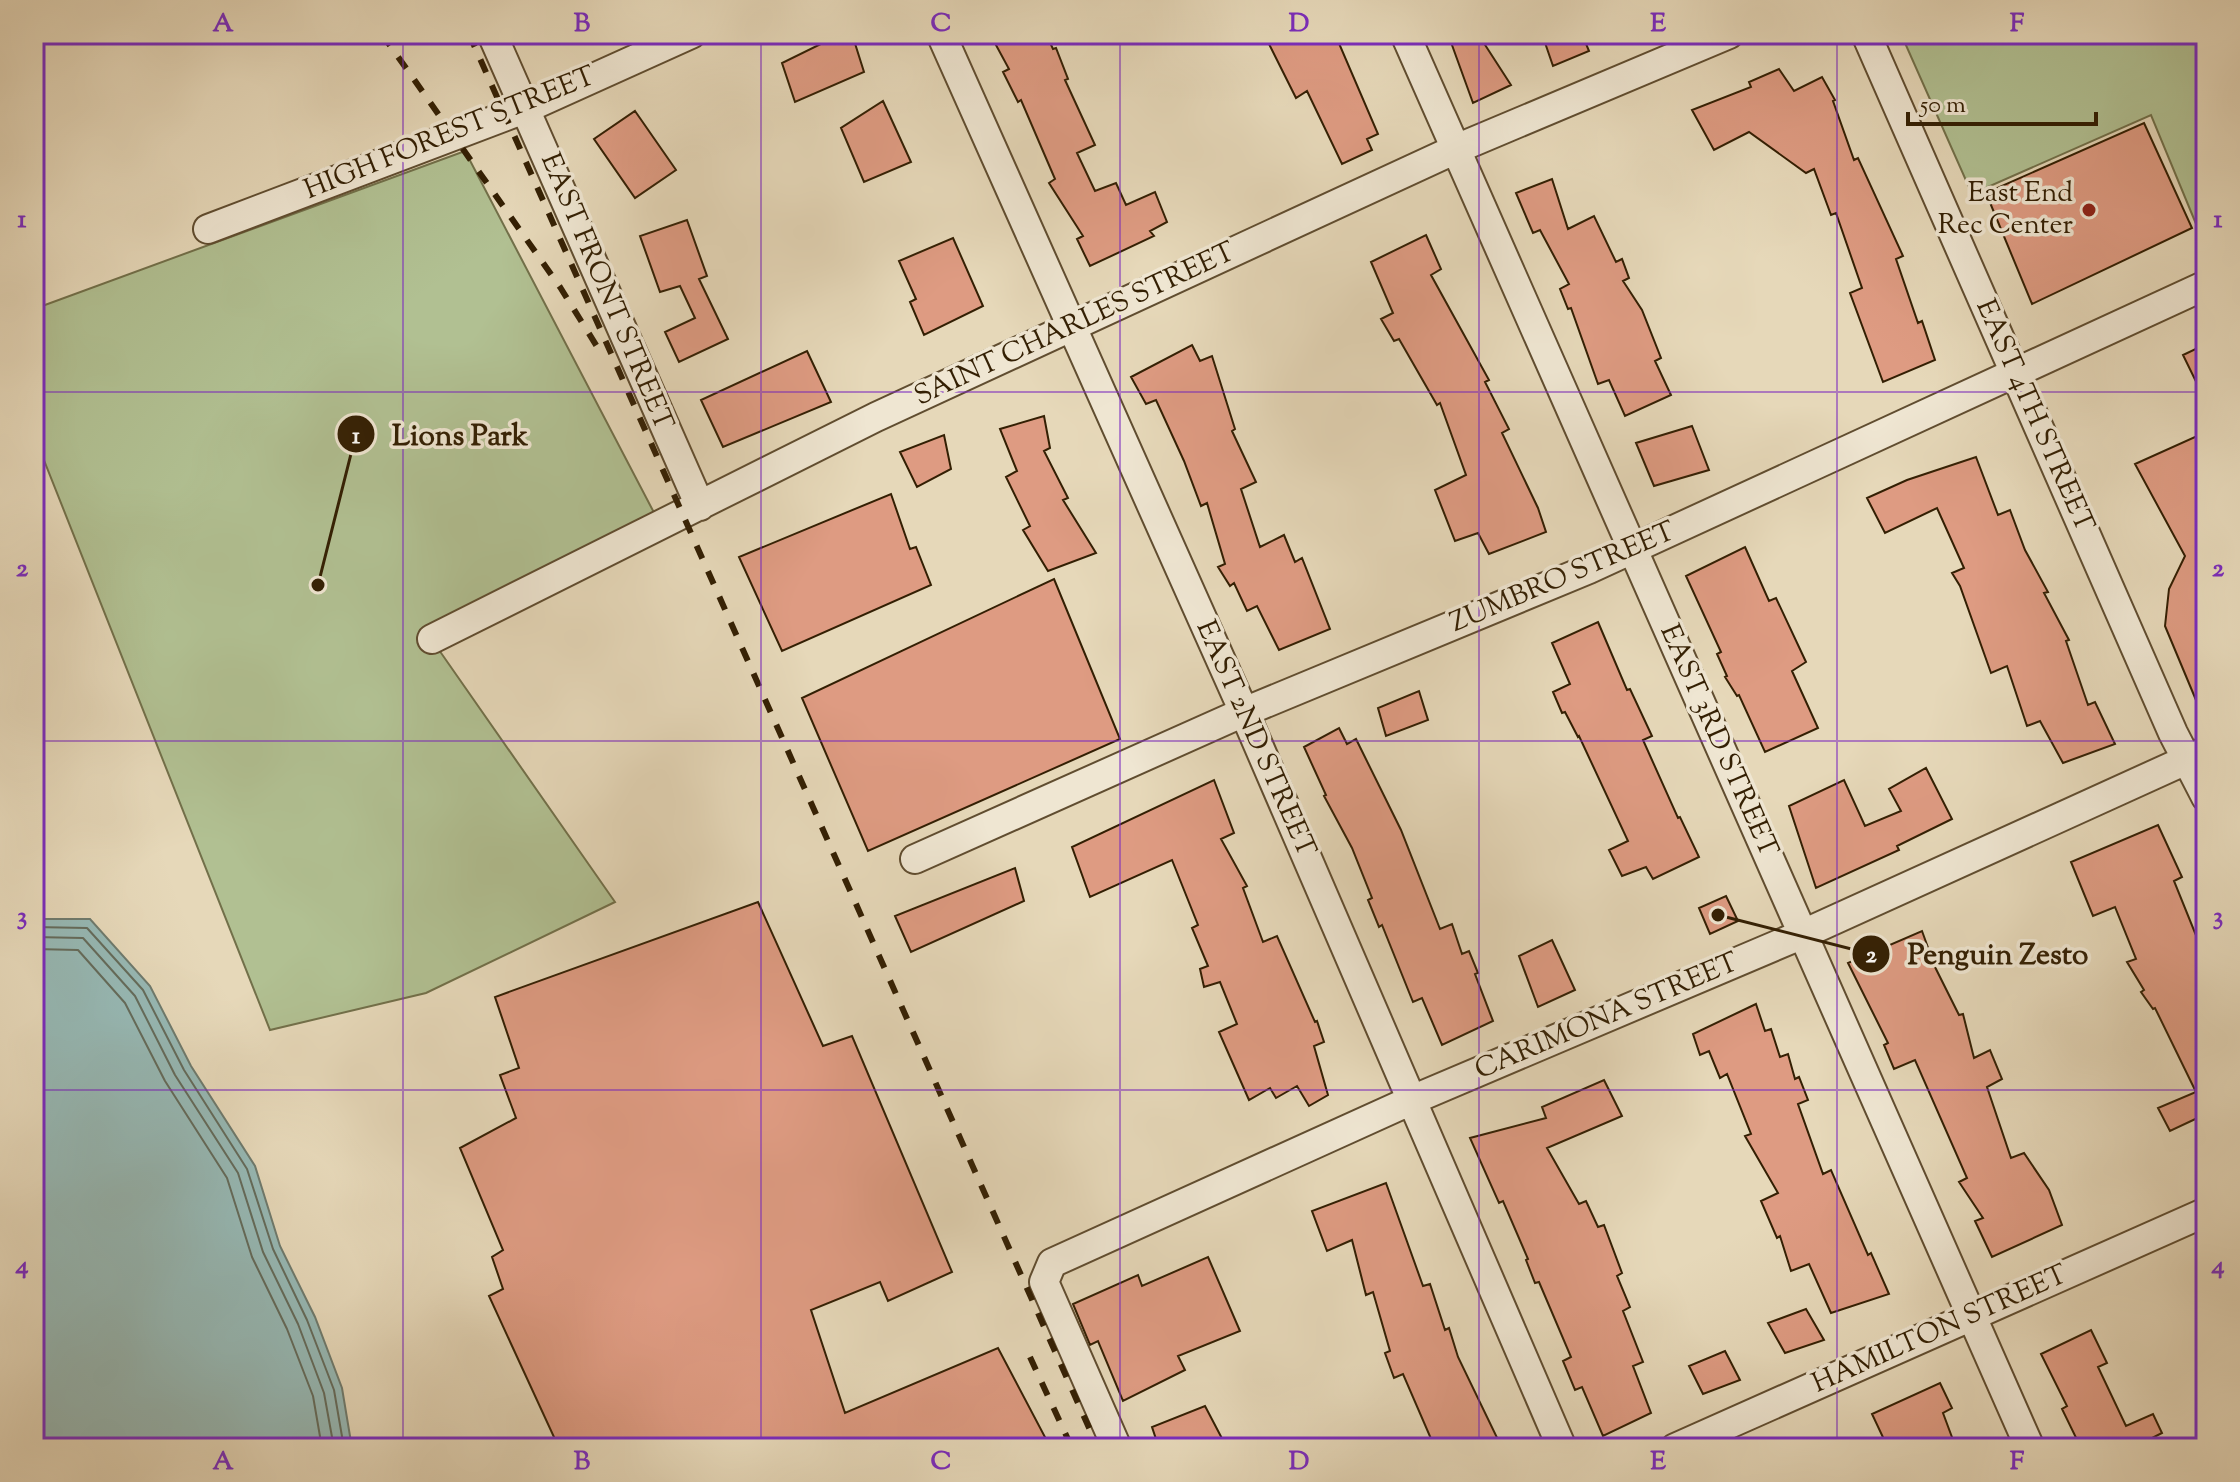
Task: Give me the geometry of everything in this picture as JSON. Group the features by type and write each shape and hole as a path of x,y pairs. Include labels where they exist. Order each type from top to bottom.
{"street":[{"name":"EAST FRONT STREET","path":"492,34 700,506"},
{"name":"HIGH FOREST STREET","path":"208,229 527,108 691,34"},
{"name":"EAST 2ND STREET","path":"941,34 1244,712 1562,1448"},
{"name":"EAST 3RD STREET","path":"1405,34 2030,1448"},
{"name":"SAINT CHARLES STREET","path":"432,639 876,417 1456,149 1729,34"},
{"name":"EAST 4TH STREET","path":"1866,34 2173,733 2197,755 2206,797"},
{"name":"ZUMBRO STREET","path":"915,859 1244,712 1633,549 2206,285"},
{"name":"CARIMONA STREET","path":"1117,1448 1044,1282 1052,1263 1412,1100 1803,934 2197,755"},
{"name":"HAMILTON STREET","path":"1675,1448 2206,1212"}],"green space":[{"path":"1901,34 2206,34 2206,248 2151,115 1972,194"},
{"path":"465,151 661,526 432,640 615,902 426,993 270,1030 34,435 34,309"}],"water":[{"path":"34,919 90,919 150,986 191,1066 255,1166 280,1246 315,1317 342,1388 352,1448 34,1448"}],"building":[{"path":"841,34 852,34 864,72 795,102 782,63"},
{"path":"990,34 1046,34 1053,49 1056,48 1068,79 1065,80 1095,145 1077,153 1095,191 1116,183 1126,205 1155,192 1167,222 1150,231 1154,236 1090,266 1077,239 1083,236 1049,183 1055,179 1021,100 1018,102 1003,72 1009,69"},
{"path":"1264,34 1335,34 1378,134 1367,139 1372,150 1342,164 1307,91 1296,98"},
{"path":"1448,34 1478,34 1511,85 1473,103"},
{"path":"1542,34 1582,34 1589,51 1553,66"},
{"path":"1779,69 1794,91 1822,77 1835,100 1854,160 1858,158 1903,256 1896,259 1918,323 1922,321 1935,360 1883,382 1850,293 1862,288 1836,213 1831,215 1814,169 1806,173 1749,132 1714,150 1692,110 1751,87 1749,82"},
{"path":"883,101 911,162 864,182 841,128"},
{"path":"635,111 676,170 635,198 594,139"},
{"name":"East End Rec Center","path":"2144,123 2192,228 2032,304 1986,193"},
{"path":"1552,179 1568,229 1594,216 1616,262 1622,259 1629,278 1623,281 1642,310 1661,358 1655,361 1671,395 1625,416 1609,380 1598,384 1571,308 1568,309 1560,289 1569,284 1540,230 1533,233 1516,193"},
{"path":"687,220 707,276 699,279 728,339 679,362 665,332 695,318 680,286 660,292 640,236"},
{"path":"1426,235 1441,269 1431,275 1489,380 1485,382 1509,429 1502,433 1538,508 1546,532 1489,554 1478,533 1455,541 1435,490 1466,475 1440,403 1437,405 1399,339 1394,341 1381,319 1393,313 1371,262"},
{"path":"953,238 983,306 924,335 910,302 916,299 899,261"},
{"path":"2206,344 2206,402 2183,355"},
{"path":"1192,345 1200,361 1212,356 1235,429 1232,431 1256,482 1241,489 1260,547 1284,535 1295,562 1302,558 1330,629 1279,650 1257,606 1247,611 1234,583 1230,586 1218,567 1225,564 1207,503 1201,506 1156,400 1146,404 1131,377"},
{"path":"807,351 831,402 723,447 701,400"},
{"path":"1044,416 1050,448 1044,451 1068,498 1063,500 1096,553 1048,571 1023,530 1030,526 1006,477 1017,471 1000,429"},
{"path":"1692,426 1709,470 1654,486 1636,443"},
{"path":"2206,432 2206,724 2165,626 2169,589 2185,556 2135,464"},
{"path":"944,435 951,469 917,487 900,452"},
{"path":"1976,457 1998,515 2010,510 2025,550 2048,592 2044,593 2069,640 2066,641 2088,705 2095,702 2115,744 2063,763 2040,721 2027,726 2007,666 1991,673 1960,586 1952,573 1964,568 1937,508 1885,533 1867,498 1907,480"},
{"path":"891,494 910,549 916,547 931,585 782,651 739,557"},
{"path":"1745,547 1769,601 1776,598 1806,662 1792,671 1818,728 1765,752 1739,695 1725,677 1717,654 1721,652 1686,576"},
{"path":"1054,579 1120,739 868,851 802,698"},
{"path":"1598,622 1627,690 1630,689 1652,736 1643,740 1699,857 1653,879 1646,867 1622,876 1609,850 1628,841 1579,736 1565,712 1562,713 1553,692 1570,684 1552,643"},
{"path":"1419,691 1428,720 1386,736 1378,708"},
{"path":"1339,728 1347,744 1356,739 1401,830 1440,929 1452,924 1462,954 1469,951 1478,973 1475,974 1493,1021 1442,1045 1422,998 1413,1002 1382,925 1379,927 1368,900 1372,898 1352,848 1324,796 1304,747"},
{"path":"1926,768 1952,819 1897,846 1899,850 1816,888 1789,806 1844,780 1865,826 1901,811 1889,789"},
{"path":"1214,780 1234,833 1221,839 1247,886 1243,888 1263,942 1277,936 1324,1042 1314,1046 1328,1095 1309,1106 1297,1086 1276,1098 1270,1088 1249,1100 1219,1032 1237,1024 1220,982 1204,987 1200,969 1208,966 1192,928 1198,925 1172,860 1090,897 1072,847"},
{"path":"2158,825 2182,877 2174,881 2206,960 2206,1114 2170,1131 2158,1108 2196,1092 2155,1008 2141,992 2144,990 2127,962 2136,959 2115,907 2093,916 2071,862"},
{"path":"1015,868 1024,901 911,952 895,916"},
{"path":"1726,896 1738,921 1710,934 1699,908"},
{"path":"758,902 823,1046 852,1036 952,1272 888,1301 880,1282 811,1310 845,1413 998,1348 1046,1439 1027,1448 559,1448 489,1296 503,1289 492,1257 503,1250 460,1148 516,1118 500,1075 519,1068 495,997"},
{"path":"1922,931 1935,967 1959,1015 1963,1014 1974,1058 1990,1050 2002,1079 1987,1087 2011,1158 2024,1153 2049,1190 2062,1225 1992,1257 1975,1221 1983,1218 1959,1182 1967,1178 1915,1060 1894,1069 1884,1045 1888,1043 1848,963"},
{"path":"1552,940 1575,990 1538,1007 1519,956"},
{"path":"1756,1004 1765,1031 1771,1029 1780,1057 1788,1054 1795,1079 1799,1077 1808,1100 1798,1104 1823,1174 1831,1170 1868,1255 1871,1253 1889,1294 1831,1313 1809,1264 1791,1271 1780,1236 1777,1238 1761,1201 1778,1193 1745,1136 1751,1134 1727,1074 1720,1078 1709,1051 1700,1055 1693,1034"},
{"path":"1604,1080 1622,1116 1547,1148 1579,1204 1586,1201 1598,1227 1604,1225 1622,1273 1617,1276 1630,1307 1623,1311 1643,1362 1633,1366 1651,1413 1603,1436 1582,1387 1575,1390 1563,1361 1571,1357 1539,1282 1535,1283 1503,1201 1499,1203 1470,1138 1546,1118 1542,1107"},
{"path":"1386,1183 1423,1286 1430,1284 1445,1330 1449,1328 1458,1357 1502,1448 1435,1448 1403,1374 1394,1378 1385,1353 1390,1351 1373,1292 1366,1295 1352,1240 1327,1251 1312,1211"},
{"path":"1208,1257 1240,1331 1178,1356 1185,1370 1123,1401 1098,1341 1090,1345 1073,1304 1138,1275 1142,1286"},
{"path":"1806,1309 1824,1340 1785,1353 1768,1323"},
{"path":"2091,1330 2107,1363 2098,1367 2126,1426 2153,1414 2162,1433 2152,1438 2156,1448 2081,1448 2062,1409 2067,1406 2041,1354"},
{"path":"1725,1351 1740,1380 1703,1394 1689,1366"},
{"path":"1940,1383 1952,1408 1943,1413 1956,1448 1888,1448 1872,1414"},
{"path":"1205,1406 1227,1448 1159,1448 1152,1427"}],"railway":[{"path":"382,34 560,287 601,353"},
{"path":"469,34 1098,1448"},
{"path":"1030,1357 1072,1448"}],"place":[{"name":"East End Rec Center","path":"2089,210"},
{"name":"Lions Park","path":"318,585"},
{"name":"Penguin Zesto","path":"1718,915"}]}
